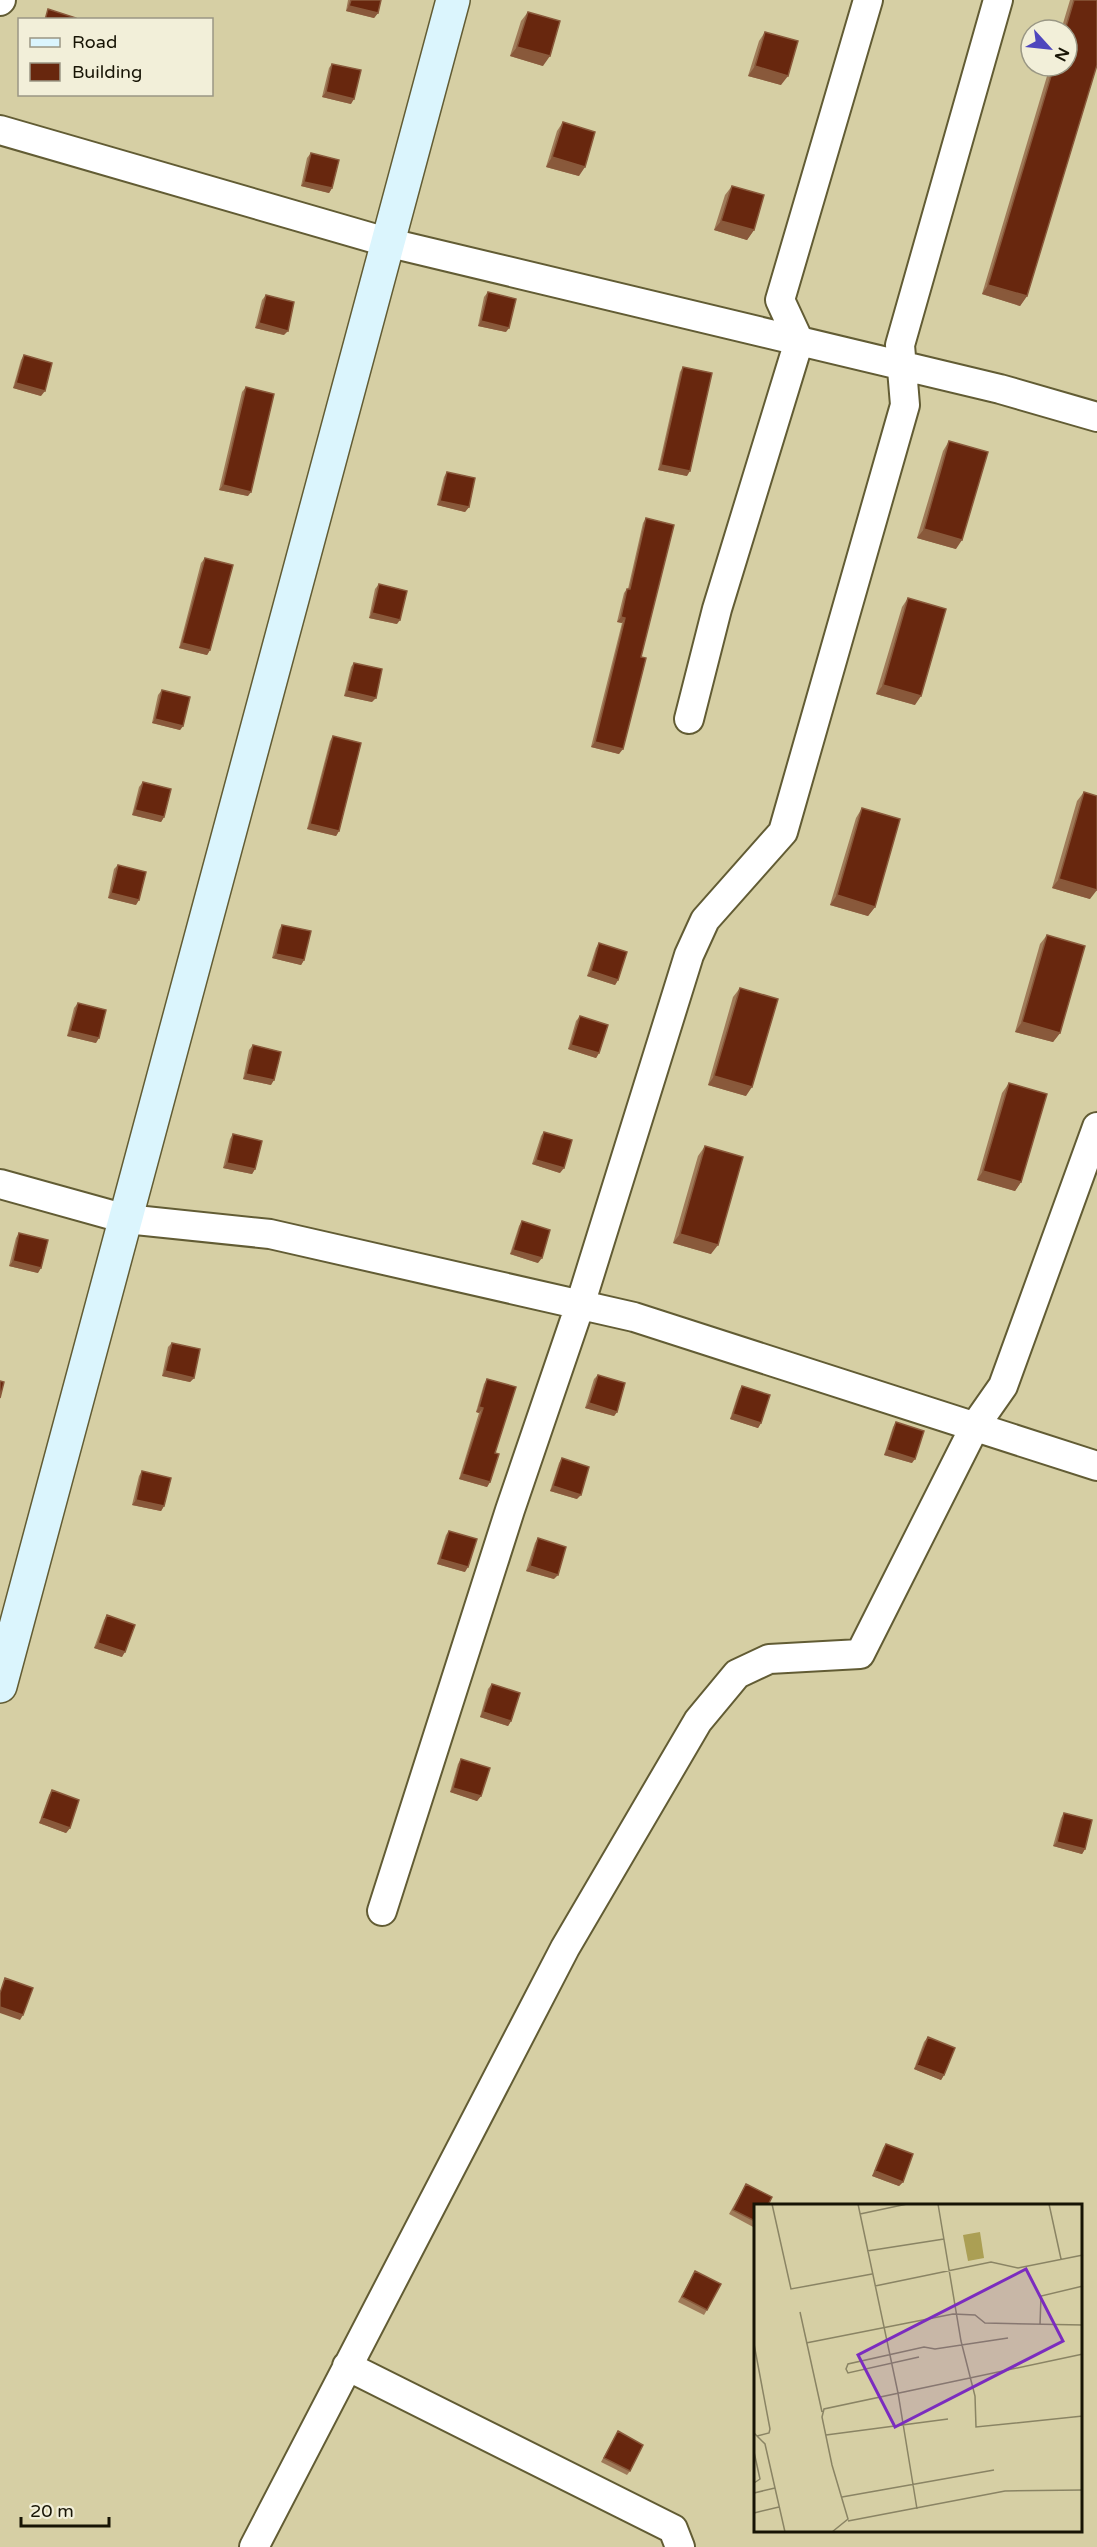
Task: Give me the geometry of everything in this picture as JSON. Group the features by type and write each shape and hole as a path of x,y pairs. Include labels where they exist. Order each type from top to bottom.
{"main road":[{"path":"0,1686 390,243 453,0"}],"street":[{"path":"688,719 717,609 799,341 780,300 868,0"},
{"path":"382,1911 510,1510 580,1305 689,955 705,920 783,832 905,405 900,345 998,0"},
{"path":"0,130 390,243 903,366 1097,417"},
{"path":"254,2547 565,1948 698,1721 737,1674 769,1659 860,1654 975,1426 1003,1386 1097,1127"},
{"path":"0,1184 126,1219 270,1234 634,1317 1097,1466"},
{"path":"347,2366 674,2529 680,2547"}],"building":[{"path":"351,0 381,0 378,13 349,6"},
{"path":"1074,0 1097,0 1097,65 1027,296 988,285 1050,78 1079,78 1079,18 1069,18"},
{"path":"48,9 76,18 46,18"},
{"path":"528,12 560,21 550,56 517,47"},
{"path":"765,32 798,41 788,76 755,66"},
{"path":"332,64 361,70 354,99 326,92"},
{"path":"563,122 595,132 585,167 552,157"},
{"path":"311,153 339,160 332,188 304,182"},
{"path":"732,186 764,195 754,230 721,221"},
{"path":"488,292 516,299 509,328 481,321"},
{"path":"266,295 294,302 288,331 259,323"},
{"path":"24,355 52,363 45,391 16,383"},
{"path":"683,367 712,373 690,471 661,465"},
{"path":"246,387 274,394 251,492 223,485"},
{"path":"949,441 988,452 962,540 924,529"},
{"path":"447,472 475,478 469,507 440,501"},
{"path":"646,518 674,525 641,657 646,658 623,749 595,742 625,618 621,617 627,589 630,589"},
{"path":"205,558 233,565 210,650 182,643"},
{"path":"379,584 407,591 400,620 372,613"},
{"path":"908,598 946,609 921,696 883,685"},
{"path":"354,663 382,669 376,698 347,691"},
{"path":"162,690 190,697 183,726 155,719"},
{"path":"333,736 361,743 339,831 310,824"},
{"path":"143,782 171,789 164,817 135,810"},
{"path":"1084,792 1097,796 1097,890 1059,879"},
{"path":"862,808 900,819 875,907 837,895"},
{"path":"118,865 146,872 139,900 111,893"},
{"path":"282,925 311,931 304,960 276,954"},
{"path":"1047,935 1085,946 1060,1033 1022,1022"},
{"path":"599,943 627,952 618,980 591,971"},
{"path":"740,988 778,999 752,1087 714,1076"},
{"path":"78,1003 106,1010 99,1038 70,1031"},
{"path":"580,1016 608,1025 599,1053 571,1045"},
{"path":"253,1045 281,1052 274,1080 246,1074"},
{"path":"1009,1083 1047,1094 1021,1182 983,1171"},
{"path":"544,1132 572,1140 564,1168 536,1160"},
{"path":"233,1134 262,1141 255,1169 227,1163"},
{"path":"705,1146 743,1157 718,1245 680,1234"},
{"path":"522,1221 550,1230 542,1258 513,1250"},
{"path":"19,1233 48,1240 41,1268 13,1261"},
{"path":"172,1343 200,1349 194,1378 165,1371"},
{"path":"598,1375 625,1383 617,1412 589,1403"},
{"path":"487,1379 516,1387 495,1453 499,1454 490,1482 462,1474 483,1408 479,1407"},
{"path":"0,1381 4,1382 0,1398"},
{"path":"742,1386 770,1395 761,1423 733,1414"},
{"path":"896,1422 924,1431 915,1459 887,1450"},
{"path":"562,1458 589,1467 581,1495 553,1486"},
{"path":"142,1471 171,1478 164,1506 136,1500"},
{"path":"449,1531 477,1539 468,1567 440,1559"},
{"path":"538,1538 566,1547 558,1575 530,1566"},
{"path":"107,1615 135,1625 125,1652 98,1643"},
{"path":"492,1684 520,1693 511,1721 483,1712"},
{"path":"461,1759 490,1768 481,1796 453,1788"},
{"path":"52,1790 79,1800 70,1828 42,1818"},
{"path":"1064,1813 1092,1820 1085,1849 1057,1842"},
{"path":"5,1978 33,1988 23,2015 0,2007 0,1993"},
{"path":"928,2037 955,2048 944,2075 917,2065"},
{"path":"886,2144 913,2154 903,2182 875,2171"},
{"path":"746,2184 772,2197 768,2204 754,2204 754,2220 733,2210"},
{"path":"695,2271 721,2284 707,2310 682,2297"},
{"path":"618,2431 643,2445 630,2471 604,2458"}]}
